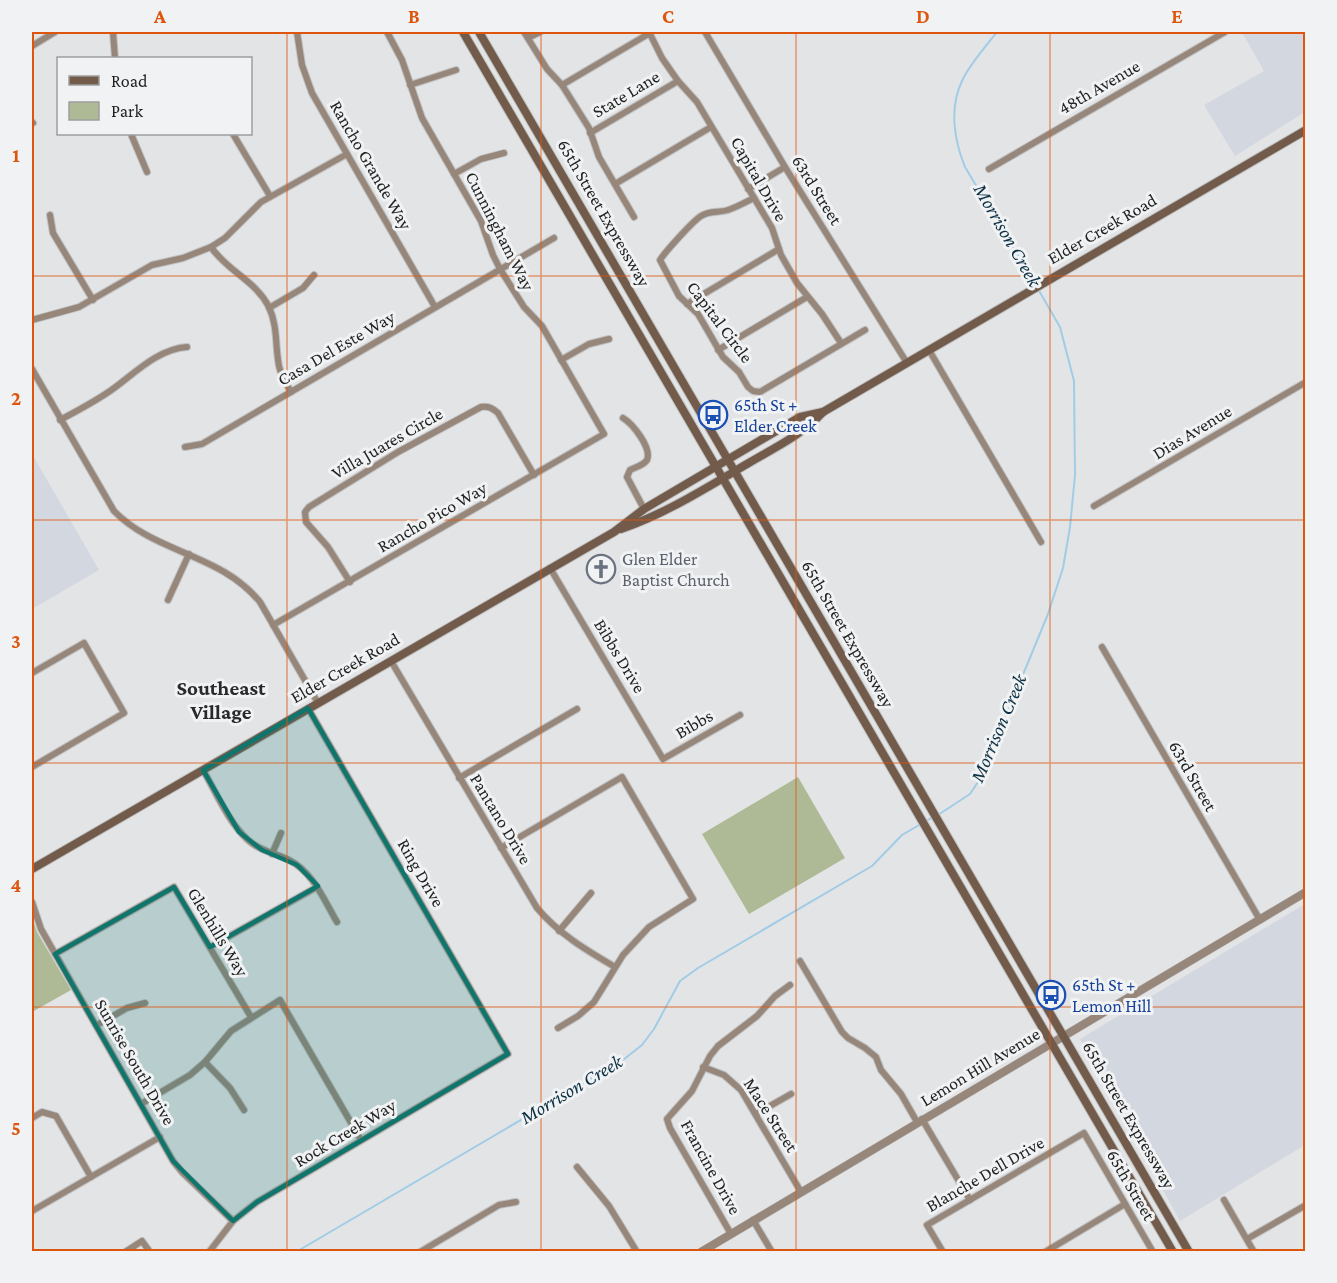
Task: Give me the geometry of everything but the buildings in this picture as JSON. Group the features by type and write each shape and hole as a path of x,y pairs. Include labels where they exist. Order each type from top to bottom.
{"main road":[{"name":"65th Street Expressway","path":"463,32 1173,1251"},
{"name":"65th Street Expressway","path":"479,32 1189,1251"},
{"name":"Elder Creek Road","path":"614,532 650,519 735,471 808,428 823,412 1305,130"},
{"name":"Elder Creek Road","path":"32,869 614,532 644,508 727,459 800,417 823,412"}],"street":[{"path":"32,45 55,32"},
{"path":"113,32 115,57"},
{"name":"Rancho Grande Way","path":"297,32 302,65 309,85 435,307"},
{"name":"Cunningham Way","path":"387,32 402,60 422,118 481,221 493,255 524,308 542,326 604,434"},
{"path":"524,32 547,69 562,85 590,133 598,157 634,217"},
{"path":"528,38 540,32"},
{"path":"562,85 649,32"},
{"name":"Capital Drive","path":"649,32 662,58 678,81 694,98 772,228 779,249 797,282 841,343"},
{"name":"63rd Street","path":"705,32 785,167 907,363"},
{"name":"48th Avenue","path":"988,169 1225,32"},
{"path":"410,86 456,70"},
{"name":"State Lane","path":"590,133 678,81"},
{"path":"615,184 711,127"},
{"path":"131,135 147,172"},
{"path":"234,135 270,196"},
{"path":"454,174 481,159 504,153"},
{"path":"32,320 68,312 152,265 190,256 211,247 225,238 251,210 270,196 347,154"},
{"path":"748,189 785,167"},
{"name":"Capital Circle","path":"754,198 728,210 712,211 701,216 666,250 660,260 679,296 698,314 728,364 739,372 748,387 760,392 865,330"},
{"path":"50,215 53,233 93,300"},
{"name":"Casa Del Este Way","path":"185,447 202,444 554,238"},
{"path":"211,247 222,261 255,287 269,308 277,337 280,368 291,392"},
{"path":"687,304 779,249"},
{"path":"269,308 303,288 314,274"},
{"path":"718,350 807,297"},
{"path":"561,360 589,344 609,339"},
{"path":"60,420 103,395 170,350 187,347"},
{"path":"929,350 1041,542"},
{"path":"32,369 114,510 140,532 222,569 241,582 260,602 318,703"},
{"name":"Dias Avenue","path":"1094,506 1305,382"},
{"name":"Villa Juares Circle","path":"350,582 328,547 306,522 305,512 309,507 398,452 481,407 492,407 498,413 534,475"},
{"path":"623,418 632,424 647,449 647,459 642,465 630,470 627,477 644,508"},
{"name":"Rancho Pico Way","path":"273,625 604,434"},
{"path":"168,600 189,554"},
{"name":"Bibbs Drive","path":"550,568 663,759"},
{"path":"32,673 84,643 124,713 32,767"},
{"name":"63rd Street","path":"1102,647 1260,920"},
{"name":"Pantano Drive","path":"391,661 537,908 559,932 615,967"},
{"name":"Ring Drive","path":"308,708 508,1054"},
{"path":"459,778 577,709"},
{"name":"Bibbs","path":"663,759 740,715"},
{"path":"203,770 239,832 253,844 297,865 317,887 337,922"},
{"path":"501,848 622,777 693,898 649,927 615,967 594,1002 578,1016 558,1028"},
{"path":"273,854 281,833"},
{"name":"Glenhills Way","path":"55,954 174,887 251,1017"},
{"path":"210,947 317,887"},
{"name":"Lemon Hill Avenue","path":"701,1251 1305,892"},
{"path":"559,932 591,893"},
{"name":"Sunrise South Drive","path":"32,902 41,929 173,1161 233,1221"},
{"path":"800,961 842,1032 876,1057 881,1070 920,1120 970,1200"},
{"name":"Francine Drive","path":"731,1234 667,1119 692,1091 718,1046 757,1016 790,985"},
{"path":"141,1104 190,1075 206,1062 231,1031 280,1000 361,1140"},
{"path":"96,1025 127,1008 144,1003"},
{"name":"Rock Creek Way","path":"210,1251 233,1221 258,1202 508,1054"},
{"path":"206,1062 230,1088 244,1110"},
{"name":"Mace Street","path":"704,1067 734,1082 756,1114 801,1192"},
{"path":"756,1114 791,1094"},
{"path":"32,1118 42,1112 56,1116 92,1177"},
{"name":"Blanche Dell Drive","path":"943,1251 927,1225 1084,1133"},
{"name":"65th Street","path":"1084,1133 1153,1251"},
{"path":"32,1211 160,1137"},
{"path":"577,1167 609,1206 638,1251"},
{"path":"1224,1200 1254,1251"},
{"path":"420,1251 499,1205 516,1202"},
{"path":"1045,1251 1125,1204"},
{"path":"1247,1239 1305,1205"},
{"path":"753,1220 772,1251"},
{"path":"125,1251 142,1241 150,1251"},
{"path":"432,1244 436,1251"}],"highlighted area":[{"path":"308,708 508,1054 257,1202 233,1221 173,1161 55,954 174,887 210,947 318,886 297,865 262,850 239,832 203,770"}],"shaded area":[{"path":"1242,32 1305,32 1305,112 1235,156 1204,105 1264,71"},
{"path":"32,454 99,570 32,609"},
{"path":"1305,904 1305,1145 1180,1221 1080,1039"}],"green space":[{"path":"798,777 845,858 749,914 702,834"},
{"path":"32,917 37,932 71,990 32,1012"}],"waterway":[{"name":"Morrison Creek","path":"997,32 973,62 962,81 955,102 954,124 965,167 1035,284"},
{"name":"Morrison Creek","path":"938,815 970,794 980,779 1048,614 1063,568 1075,475 1074,381 1060,327 1038,289"},
{"name":"Morrison Creek","path":"296,1252 623,1060 642,1045 654,1029 680,981 698,968 872,866 902,835 933,817"}],"place":[{"name":"65th St + Elder Creek","path":"713,415"},
{"name":"Glen Elder Baptist Church","path":"601,569"},
{"name":"65th St + Lemon Hill","path":"1051,995"}],"district":[{"name":"Southeast Village","path":"221,700"}]}
